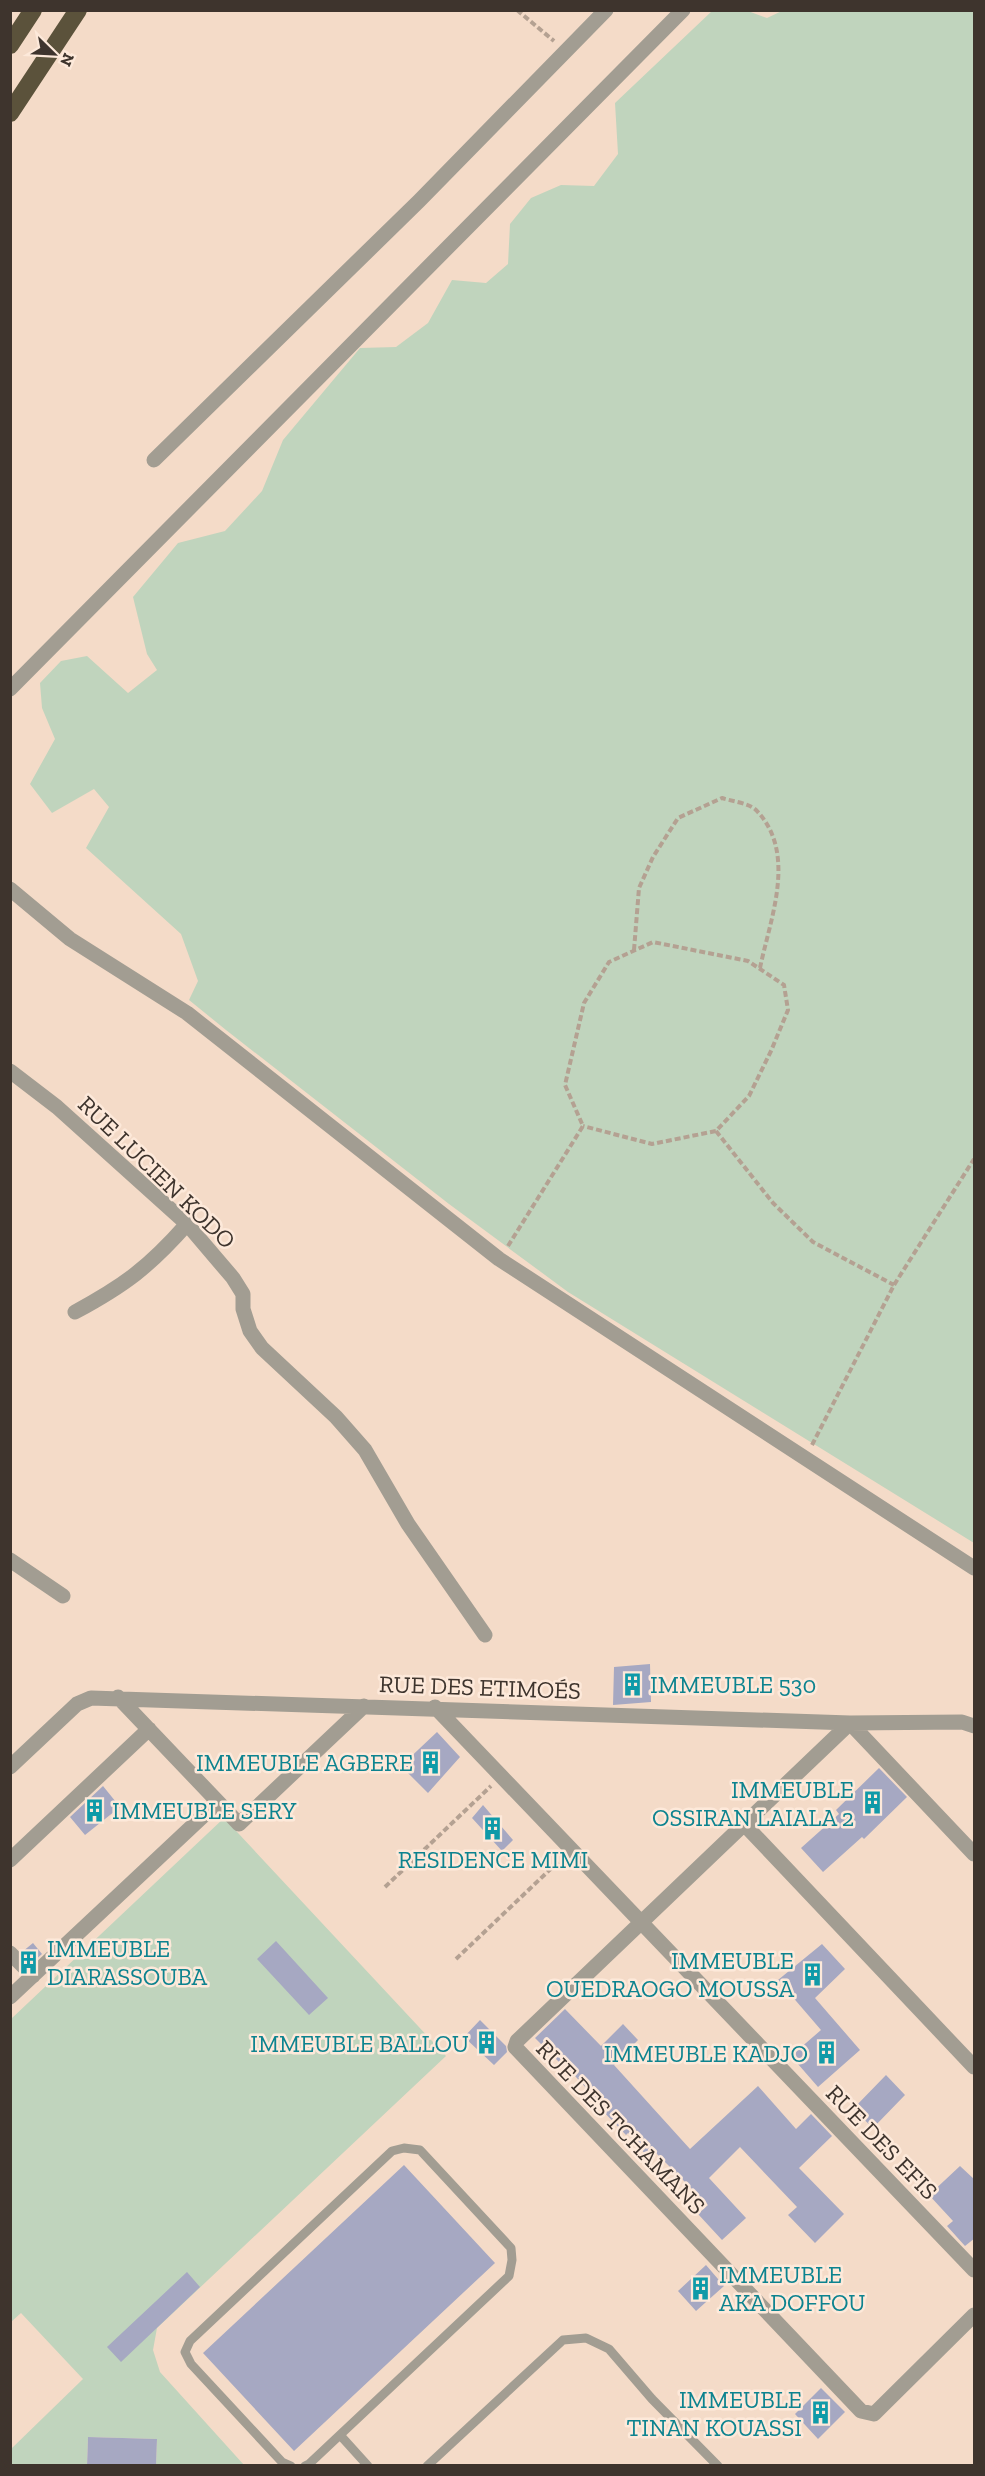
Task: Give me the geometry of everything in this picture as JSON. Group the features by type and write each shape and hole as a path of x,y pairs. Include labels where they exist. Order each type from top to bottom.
{"highway":[{"path":"10,45 33,10"},
{"path":"10,113 78,10"}],"street":[{"path":"154,460 419,201 606,10"},
{"path":"10,689 683,10"},
{"path":"10,889 70,939 186,1013 499,1259 975,1568"},
{"name":"RUE LUCIEN KODO","path":"10,1071 57,1107 187,1224 233,1278 243,1294 243,1309 250,1331 262,1348 336,1417 365,1450 408,1524 485,1635"},
{"path":"75,1312 123,1286 157,1258 187,1224"},
{"path":"10,1560 63,1596"},
{"path":"118,1697 239,1824 364,1706"},
{"name":"RUE DES ETIMOÉS","path":"10,1767 77,1704 91,1698 435,1707 850,1723 962,1722 975,1726"},
{"name":"RUE DES EFIS","path":"435,1707 640,1924 975,2270"},
{"path":"850,1723 975,1854"},
{"name":"RUE DES TCHAMANS","path":"850,1723 517,2041 515,2048 861,2411 874,2414 975,2315"},
{"path":"10,1860 149,1730"},
{"path":"10,1997 218,1802"},
{"path":"744,1824 975,2067"},
{"path":"10,1953 33,1976"}],"lane":[{"path":"291,2466 282,2462 191,2364 185,2352 189,2341 392,2151 404,2148 420,2150 511,2248 512,2260 509,2276 309,2464 304,2466"},
{"path":"427,2466 563,2340 586,2338 609,2349 652,2399 717,2466"},
{"path":"340,2435 368,2466"}],"path":[{"path":"517,10 566,51"},
{"path":"634,950 639,888 653,857 678,818 722,798 755,809 773,837 780,871 760,968"},
{"path":"653,942 748,961 784,985 788,1010 749,1096 716,1131 652,1144 583,1126 565,1085 584,1003 609,962 653,942"},
{"path":"499,1259 583,1126"},
{"path":"716,1131 773,1203 813,1242 894,1285"},
{"path":"806,1458 894,1285 975,1159"},
{"path":"386,1887 501,1777"},
{"path":"456,1959 570,1850"}],"green space":[{"path":"784,10 974,11 974,1543 568,1292 449,1204 226,1030 189,1000 198,981 181,934 86,848 109,807 94,789 52,813 30,784 55,739 42,708 40,683 61,661 87,656 128,693 157,670 147,654 133,597 178,543 225,531 262,491 283,440 360,348 396,347 428,323 452,280 486,283 508,264 510,224 531,198 561,185 594,186 618,154 615,103 712,11 748,11 767,18"},
{"path":"224,1818 446,2056 157,2328 153,2350 160,2372 244,2465 156,2465 157,2439 88,2437 87,2465 11,2465 11,2449 83,2379 21,2313 11,2322 11,2019"}],"building":[{"name":"IMMEUBLE 530","path":"650,1664 651,1702 613,1705 614,1667"},
{"name":"IMMEUBLE AGBERE","path":"437,1732 460,1757 428,1793 401,1766"},
{"path":"879,1768 907,1797 864,1839 862,1837 823,1872 801,1848 839,1814 836,1810"},
{"name":"IMMEUBLE SERY","path":"103,1786 120,1807 85,1835 70,1817"},
{"name":"RESIDENCE MIMI","path":"483,1805 513,1840 502,1851 472,1818"},
{"path":"276,1941 328,1998 309,2015 257,1959"},
{"path":"33,1943 42,1954 33,1962 22,1952"},
{"path":"822,1944 845,1969 815,1998 860,2050 818,2087 791,2056 821,2030 778,1980"},
{"path":"565,2009 601,2046 623,2024 638,2040 614,2065 690,2149 758,2086 796,2129 811,2114 832,2136 799,2168 844,2214 815,2243 788,2215 797,2207 740,2147 709,2178 746,2218 722,2240 698,2214 708,2205 656,2153 649,2159 628,2133 626,2135 599,2107 601,2104 563,2063 562,2065 535,2038"},
{"name":"IMMEUBLE BALLOU","path":"480,2020 506,2046 507,2052 494,2065 464,2037"},
{"path":"886,2075 905,2095 873,2128 853,2109"},
{"path":"404,2165 495,2263 294,2451 203,2353"},
{"path":"960,2166 975,2180 975,2238 965,2246 947,2226 953,2221 929,2195"},
{"name":"IMMEUBLE AKA DOFFOU","path":"706,2265 724,2286 696,2311 678,2291"},
{"path":"187,2272 200,2287 121,2362 107,2347"},
{"name":"IMMEUBLE TINAN KOUASSI","path":"821,2388 845,2412 818,2439 795,2414"},
{"path":"88,2437 157,2439 156,2466 87,2466"}],"place":[{"name":"IMMEUBLE 530","path":"632,1684"},
{"name":"IMMEUBLE AGBERE","path":"431,1762"},
{"name":"IMMEUBLE OSSIRAN LAIALA 2","path":"872,1803"},
{"name":"IMMEUBLE SERY","path":"94,1810"},
{"name":"RESIDENCE MIMI","path":"493,1829"},
{"name":"IMMEUBLE DIARASSOUBA","path":"29,1962"},
{"name":"IMMEUBLE OUEDRAOGO MOUSSA","path":"812,1974"},
{"name":"IMMEUBLE BALLOU","path":"487,2043"},
{"name":"IMMEUBLE KADJO","path":"826,2053"},
{"name":"IMMEUBLE AKA DOFFOU","path":"701,2288"},
{"name":"IMMEUBLE TINAN KOUASSI","path":"820,2413"}]}
